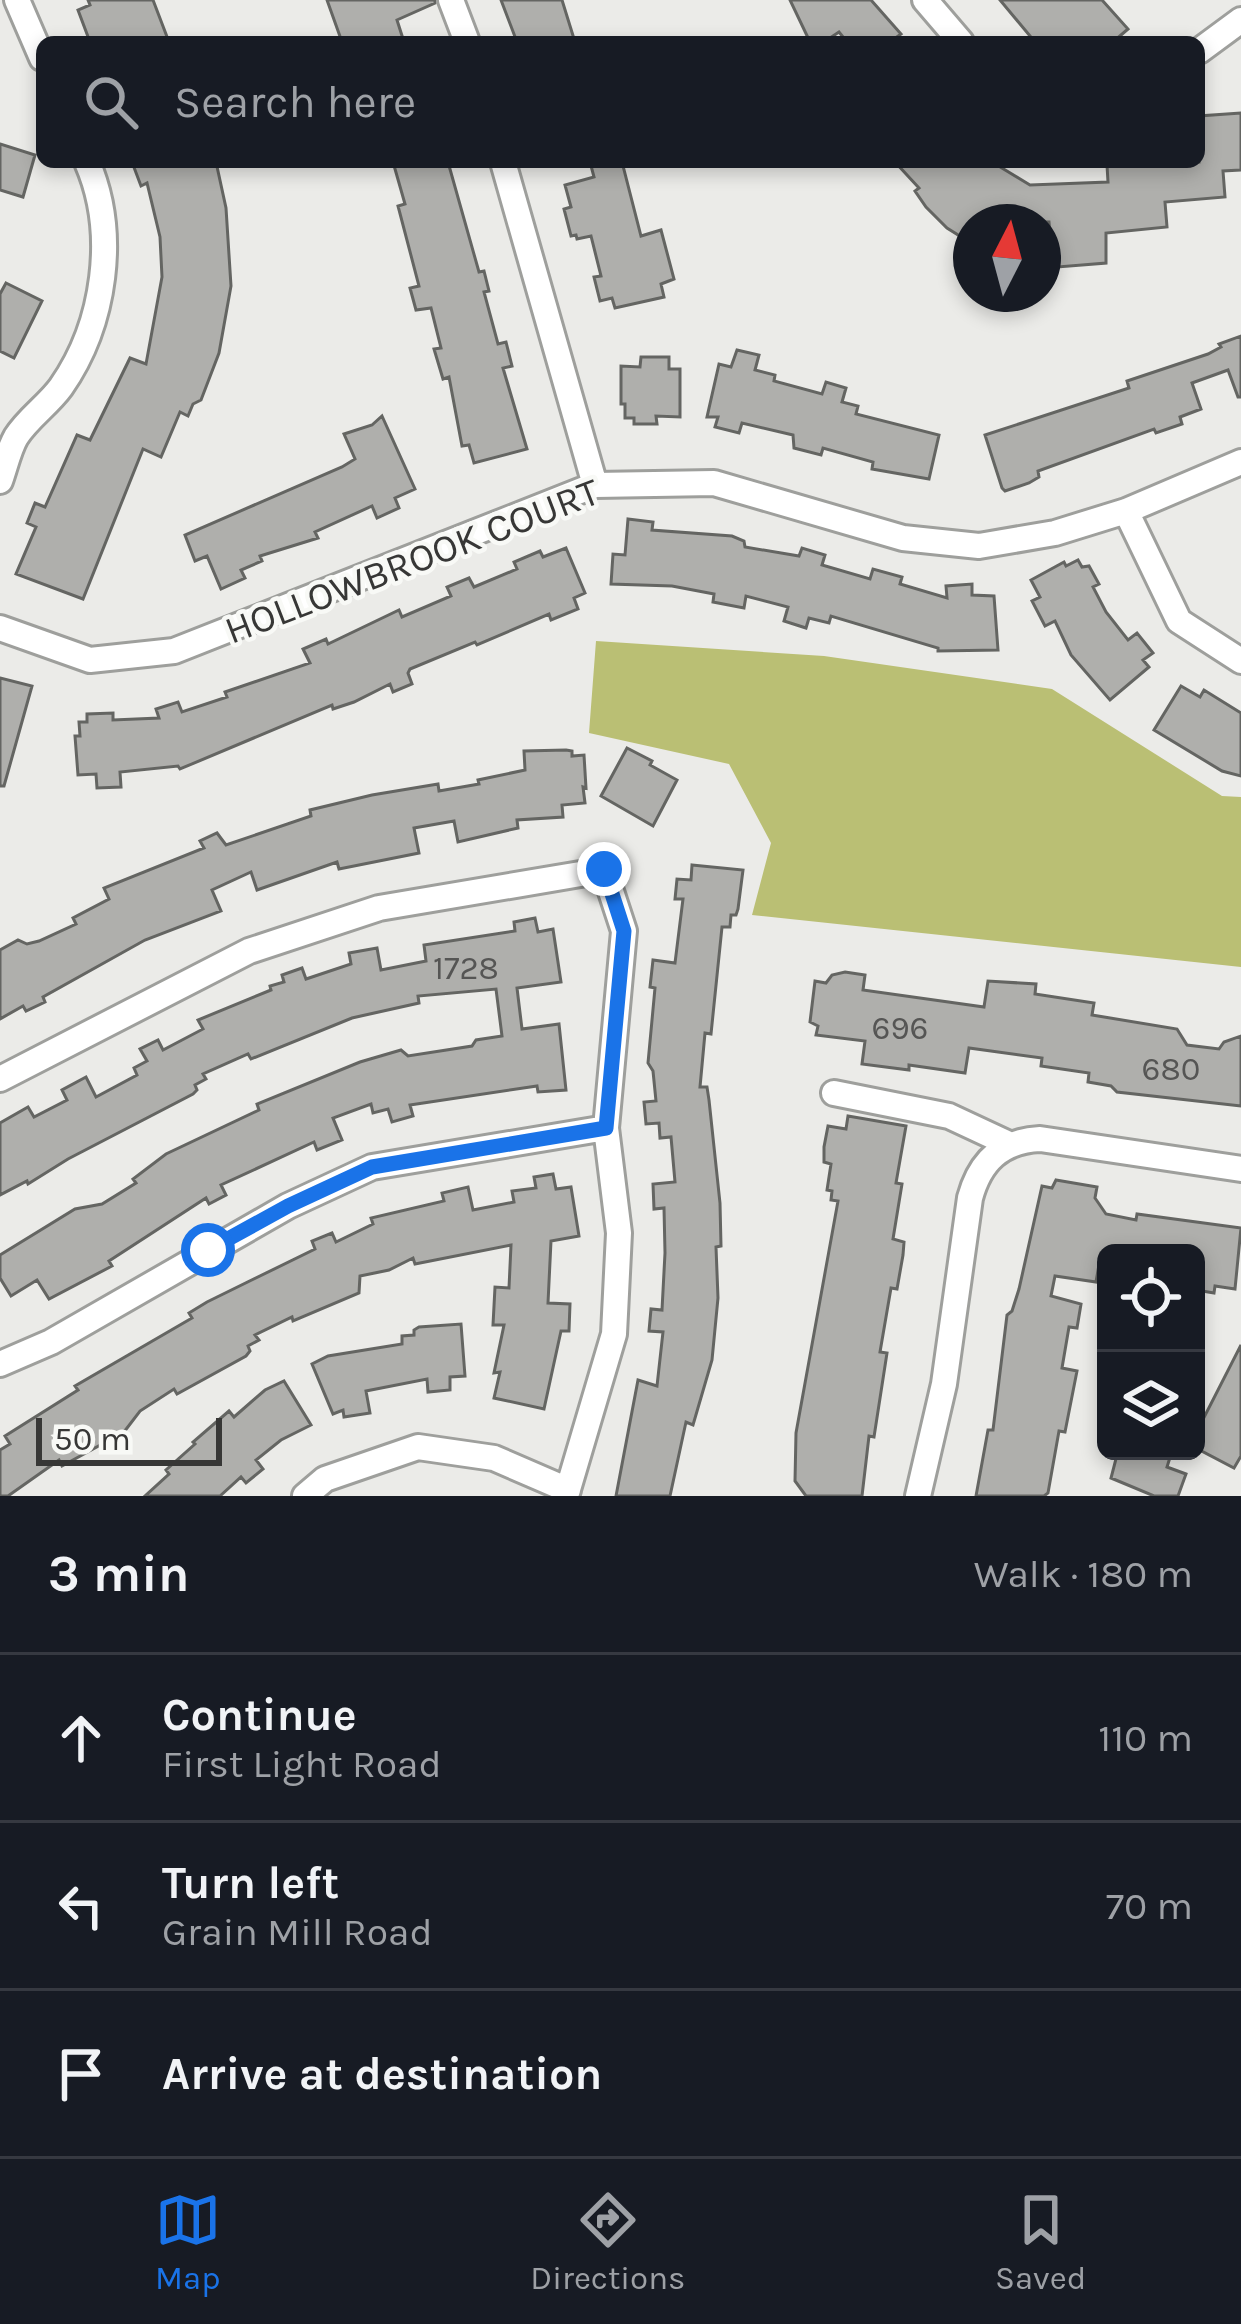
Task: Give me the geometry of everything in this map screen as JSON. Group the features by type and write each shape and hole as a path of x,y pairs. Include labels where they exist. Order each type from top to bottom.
{"street":[{"path":"17,0 36,44"},
{"path":"451,0 464,36"},
{"path":"925,0 956,36"},
{"path":"1205,47 1241,20"},
{"path":"0,481 8,431 61,388 94,326 104,262 99,190 90,168"},
{"path":"505,168 595,485"},
{"name":"HOLLOWBROOK COURT","path":"0,628 90,660 175,651 595,485 714,482 903,538 979,546 1055,533 1126,511 1241,462"},
{"path":"1126,511 1179,621 1241,661"},
{"path":"0,1079 249,951 379,908 604,869 624,931 606,1128 619,1233 614,1334 567,1493 494,1458 418,1447 325,1479 305,1496"},
{"path":"834,1093 949,1116 1009,1144"},
{"path":"0,1364 51,1342 268,1217 372,1167 606,1128"},
{"path":"918,1496 944,1384 970,1198 978,1173 1009,1144 1040,1139 1241,1169"}],"green space":[{"path":"596,641 824,656 1052,689 1222,796 1241,797 1241,967 752,915 771,843 729,764 589,733"}],"building":[{"path":"88,0 153,0 167,36 88,36 78,10 90,5"},
{"path":"327,0 435,0 397,20 402,36 340,36"},
{"path":"501,0 562,0 573,36 515,36"},
{"path":"790,0 871,0 901,34 842,36 839,32 807,36"},
{"path":"1000,0 1102,0 1128,29 1120,36 1030,36"},
{"path":"1241,113 1241,170 1223,171 1225,197 1165,202 1167,227 1106,233 1106,263 1061,267 1061,204 953,204 953,232 926,207 915,191 919,188 901,168 1002,168 1030,185 1108,182 1107,168 1205,168 1205,116"},
{"path":"0,144 35,155 23,197 0,190"},
{"path":"134,168 217,168 226,208 231,286 219,353 201,400 193,404 188,416 180,412 161,457 143,449 83,599 16,574 36,527 27,523 35,503 45,507 77,435 90,440 130,358 146,364 162,277 160,237 147,183 141,186"},
{"path":"395,168 450,168 479,272 484,271 489,291 484,292 498,344 506,342 512,366 503,368 527,449 474,463 469,445 462,446 449,377 443,379 434,349 441,348 431,308 416,310 410,288 419,286 398,206 405,204"},
{"path":"592,168 624,168 641,236 661,230 674,279 661,284 664,297 615,308 612,298 600,301 594,277 601,276 591,236 571,236 564,209 571,207 565,185 594,177"},
{"path":"6,283 42,301 14,358 0,351 0,294"},
{"path":"1241,336 1241,397 1228,370 1192,383 1201,409 1180,417 1182,424 1156,433 1154,429 1038,471 1039,477 1029,483 1002,488 985,435 1129,388 1127,381 1208,354"},
{"path":"737,350 759,355 755,370 775,375 774,381 822,394 826,382 846,388 842,402 858,406 856,414 939,435 929,479 872,469 873,462 823,448 821,455 794,448 793,435 742,423 739,433 715,427 718,417 707,417 719,364 731,367"},
{"path":"641,357 669,357 669,369 680,369 680,417 656,416 657,424 634,424 634,418 625,418 621,366 640,367"},
{"path":"382,416 415,489 395,498 399,508 377,518 372,506 315,532 318,538 260,556 262,561 241,570 245,578 221,589 207,556 195,561 185,535 342,467 355,459 344,434 372,425"},
{"path":"628,519 653,522 652,530 732,536 744,541 745,547 799,556 802,548 825,555 822,565 870,579 873,569 902,577 900,584 947,598 946,586 972,584 972,595 994,596 998,650 938,651 831,616 829,623 809,618 806,628 784,621 788,607 746,596 744,608 713,602 714,594 672,586 611,584 613,554 625,555"},
{"path":"566,548 585,593 574,598 578,609 551,620 549,614 410,669 412,684 393,692 390,684 180,769 120,772 121,787 97,788 96,774 78,775 75,736 80,736 79,722 87,722 87,714 113,713 113,720 159,718 156,709 178,702 182,712 227,697 225,692 310,663 303,649 326,639 328,644 399,610 402,617 451,596 447,587 469,578 474,587 517,569 514,562 540,551 543,557"},
{"path":"1078,560 1082,567 1089,566 1106,612 1128,640 1137,633 1153,653 1143,660 1149,667 1110,700 1071,655 1055,621 1045,626 1032,601 1040,597 1031,580 1064,562 1066,566"},
{"path":"0,678 32,686 4,786 0,786"},
{"path":"1181,686 1200,697 1204,690 1241,713 1241,776 1222,771 1154,730"},
{"path":"627,748 677,780 653,826 601,796"},
{"path":"566,750 572,756 584,755 586,788 585,803 562,805 563,817 517,820 518,828 458,842 454,821 414,828 419,853 339,869 337,862 257,890 251,872 212,890 221,911 145,940 43,997 45,1002 26,1011 23,1006 0,1019 0,950 18,940 39,941 76,924 73,918 109,899 104,888 204,848 200,841 217,833 226,845 311,816 310,810 372,795 438,784 439,791 479,784 478,780 525,770 524,751"},
{"path":"692,865 743,870 736,915 731,915 730,927 722,927 711,1034 705,1033 700,1087 707,1087 720,1203 712,1360 693,1425 686,1422 670,1496 616,1496 638,1380 657,1386 663,1332 649,1331 651,1309 662,1310 665,1253 664,1208 654,1209 653,1184 675,1182 671,1137 660,1138 659,1123 646,1124 644,1102 656,1101 648,1063 655,988 650,987 653,960 675,963 683,899 675,899 677,879 691,880"},
{"path":"535,918 538,932 553,929 561,982 517,988 522,1029 559,1024 566,1090 538,1092 537,1086 410,1105 413,1116 392,1122 388,1109 373,1113 371,1104 333,1118 342,1140 317,1150 314,1142 221,1185 226,1195 209,1204 206,1198 109,1261 112,1266 49,1299 37,1280 11,1296 0,1278 0,1255 75,1209 102,1204 136,1183 133,1179 166,1154 259,1110 257,1104 401,1050 408,1056 502,1036 496,989 418,996 419,1003 352,1018 251,1059 248,1054 203,1074 206,1079 195,1085 193,1094 0,1195 0,1123 28,1107 34,1117 67,1100 62,1090 86,1077 96,1097 137,1075 134,1068 147,1061 140,1049 158,1040 163,1050 203,1029 198,1020 284,982 282,975 302,968 306,979 351,964 349,953 377,948 381,970 426,961 424,945 515,931 514,922"},
{"path":"832,975 865,975 863,990 984,1007 988,981 1036,984 1035,994 1094,1003 1092,1015 1177,1029 1187,1045 1219,1049 1241,1036 1241,1106 1117,1092 1111,1086 1088,1082 1089,1073 1041,1066 1042,1058 969,1048 965,1073 862,1064 865,1041 816,1035 818,1026 810,1022 815,981 826,983"},
{"path":"848,1116 906,1126 893,1239 904,1242 903,1255 897,1289 891,1288 880,1352 887,1353 862,1496 806,1496 795,1481 796,1433 838,1201 831,1200 832,1191 827,1190 831,1164 824,1162 824,1147 828,1126 846,1129"},
{"path":"553,1174 556,1189 571,1187 579,1236 551,1241 548,1303 570,1304 569,1331 561,1331 544,1409 494,1398 504,1325 493,1325 495,1287 509,1288 511,1245 415,1264 413,1258 389,1270 360,1276 359,1293 255,1335 259,1340 248,1346 246,1356 177,1394 174,1389 140,1411 124,1432 62,1466 59,1460 8,1496 0,1496 0,1450 10,1444 5,1436 78,1390 75,1386 192,1318 189,1313 207,1302 315,1249 312,1241 332,1233 336,1242 373,1224 371,1218 444,1201 442,1193 468,1187 473,1210 514,1202 512,1191 536,1188 534,1177"},
{"path":"1056,1180 1097,1187 1095,1198 1106,1214 1241,1228 1235,1289 1215,1286 1214,1293 1205,1292 1205,1244 1097,1244 1096,1282 1055,1276 1051,1296 1081,1304 1077,1328 1069,1327 1062,1368 1077,1371 1065,1432 1059,1431 1048,1493 976,1496 988,1430 993,1430 1007,1315 1019,1289 1042,1186 1052,1188"},
{"path":"461,1324 465,1376 450,1377 450,1390 428,1392 427,1379 366,1391 370,1413 344,1417 343,1410 333,1414 312,1364 328,1356 402,1344 402,1336 414,1335 419,1327"},
{"path":"1241,1345 1241,1456 1234,1468 1205,1453 1205,1415"},
{"path":"284,1381 311,1425 256,1460 263,1469 246,1483 241,1477 220,1496 145,1496 193,1442 229,1411 234,1417 265,1390"},
{"path":"1116,1460 1169,1460 1167,1467 1186,1474 1178,1496 1154,1496 1111,1478"}],"route":[{"path":"208,1250 372,1167 606,1128 624,931 604,869"}]}
